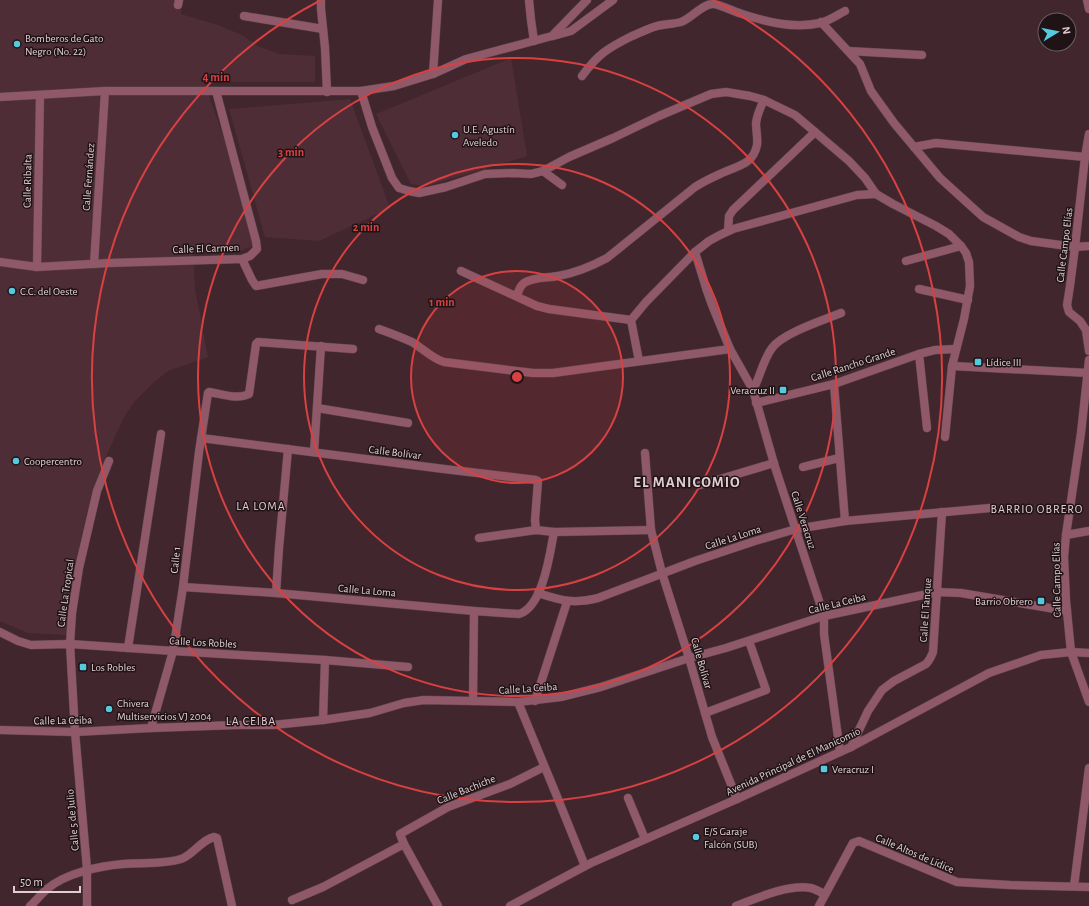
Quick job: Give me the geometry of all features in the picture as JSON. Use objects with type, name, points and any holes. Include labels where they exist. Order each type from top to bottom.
[{"type":"street","points":[[321,0],[327,92]]},
{"type":"street","points":[[432,74],[438,0]]},
{"type":"street","points":[[529,0],[534,41]]},
{"type":"street","points":[[552,36],[587,0]]},
{"type":"street","points":[[0,97],[105,91],[327,92],[361,91],[394,86],[432,74],[466,59],[571,30],[613,0]]},
{"type":"street","points":[[1087,0],[1089,9]]},
{"type":"street","points":[[582,76],[591,64],[610,47],[657,26],[681,22],[709,5],[716,5],[737,13],[783,24],[821,22],[845,12]]},
{"type":"street","points":[[244,16],[323,29]]},
{"type":"street","points":[[821,22],[860,64],[871,91],[894,123],[940,178],[983,217],[1019,237],[1030,241],[1075,247],[1089,246]]},
{"type":"street","points":[[848,52],[922,55]]},
{"type":"street","name":"Calle Fernández","points":[[94,264],[105,91]]},
{"type":"street","name":"Calle El Carmen","points":[[0,262],[37,267],[242,259],[250,256],[257,249],[216,91]]},
{"type":"street","points":[[361,91],[372,127],[392,178],[402,189],[419,192],[446,187],[485,174],[531,174],[543,171],[569,157],[659,116],[712,94],[726,92],[750,96],[764,100],[795,115],[850,161],[865,178],[876,194],[949,234],[966,253],[969,262],[970,286],[964,319],[952,366],[945,437]]},
{"type":"street","name":"Calle Ribalta","points":[[37,267],[40,95]]},
{"type":"street","points":[[517,296],[524,283],[579,271],[607,258],[696,187],[707,180],[748,162],[755,152],[757,144],[756,124],[758,112],[764,100]]},
{"type":"street","points":[[728,231],[729,216],[733,210],[815,132]]},
{"type":"street","name":"Calle Campo Elías","points":[[1089,134],[1067,304],[1069,312],[1080,321],[1086,330],[1089,351]]},
{"type":"street","points":[[914,147],[936,143],[1085,157]]},
{"type":"street","points":[[543,171],[562,185]]},
{"type":"street","points":[[631,320],[646,302],[695,252],[709,241],[728,231],[857,195],[876,194]]},
{"type":"street","points":[[906,261],[961,246]]},
{"type":"street","name":"Calle Veracruz","points":[[695,252],[706,291],[730,349],[753,390],[774,464],[824,616],[824,634],[840,752]]},
{"type":"street","points":[[242,259],[256,286],[322,274],[342,274],[363,280]]},
{"type":"street","points":[[461,271],[537,306],[631,320]]},
{"type":"street","points":[[919,289],[968,300]]},
{"type":"street","points":[[753,390],[772,347],[778,341],[841,313]]},
{"type":"street","points":[[631,320],[639,361]]},
{"type":"street","points":[[379,329],[411,342],[440,361],[533,373],[552,373],[730,349]]},
{"type":"street","name":"Calle 1","points":[[151,728],[173,651],[183,587],[208,393],[238,397],[248,394],[257,342],[321,346]]},
{"type":"street","points":[[314,452],[321,346],[353,349]]},
{"type":"street","name":"Calle Rancho Grande","points":[[756,403],[834,384],[919,354],[935,350],[956,349]]},
{"type":"street","points":[[919,354],[927,428]]},
{"type":"street","name":"Calle Campo Elías","points":[[1089,360],[1064,557],[1071,652],[1089,702]]},
{"type":"street","points":[[952,366],[1088,373]]},
{"type":"street","points":[[834,384],[845,521]]},
{"type":"street","points":[[317,408],[408,423]]},
{"type":"street","points":[[128,648],[161,434]]},
{"type":"street","name":"Calle Bolívar","points":[[201,438],[536,480],[538,481],[535,520],[536,530]]},
{"type":"street","points":[[276,593],[288,450]]},
{"type":"street","name":"Calle Bolívar","points":[[645,453],[651,530],[662,573],[689,658],[704,713],[737,799]]},
{"type":"street","points":[[803,467],[840,458]]},
{"type":"street","name":"Calle La Tropical","points":[[76,732],[70,644],[72,613],[79,568],[97,491],[109,461]]},
{"type":"street","points":[[700,485],[774,464]]},
{"type":"street","name":"Calle La Loma","points":[[538,593],[567,602],[580,602],[598,598],[662,573],[796,529],[845,521],[990,508]]},
{"type":"street","name":"Calle El Tanque","points":[[851,747],[868,711],[882,690],[894,681],[926,664],[933,652],[942,512]]},
{"type":"street","points":[[479,538],[536,530],[554,532],[651,530]]},
{"type":"street","points":[[1066,535],[1089,531]]},
{"type":"street","name":"Calle La Loma","points":[[183,587],[276,593],[519,614],[528,609],[538,593],[546,574],[554,532]]},
{"type":"street","name":"Calle La Ceiba","points":[[0,730],[76,732],[237,724],[272,725],[323,720],[370,713],[404,703],[424,700],[535,701],[561,697],[601,687],[824,616],[937,592],[961,593],[1067,611]]},
{"type":"street","points":[[535,701],[567,602]]},
{"type":"street","points":[[473,701],[474,611]]},
{"type":"street","name":"Calle Los Robles","points":[[0,632],[18,641],[31,645],[70,644],[325,660],[408,667]]},
{"type":"street","points":[[704,713],[766,690],[749,641]]},
{"type":"street","name":"Avenida Principal de El Manicomio","points":[[510,906],[585,866],[851,747],[990,673],[1041,655],[1071,652],[1089,653]]},
{"type":"street","points":[[323,720],[325,660]]},
{"type":"street","points":[[518,702],[572,831],[585,866]]},
{"type":"street","name":"Calle 5 de Julio","points":[[76,732],[87,869],[87,906]]},
{"type":"street","name":"Calle Bachiche","points":[[404,844],[399,835],[400,834],[448,807],[510,784],[544,767]]},
{"type":"street","points":[[1074,886],[1089,768]]},
{"type":"street","points":[[628,798],[646,839]]},
{"type":"street","points":[[32,905],[49,888],[60,881],[87,869],[122,864],[160,863],[180,859],[187,856],[211,838],[216,837],[232,906]]},
{"type":"street","name":"Calle Altos de Lídice","points":[[819,906],[853,843],[859,841],[957,882],[1089,887]]},
{"type":"street","points":[[292,900],[323,887],[404,844],[438,906]]},
{"type":"street","points":[[736,906],[774,892],[798,888],[811,888],[825,894]]},
{"type":"shaded area","points":[[0,0],[182,0],[181,14],[218,25],[242,35],[258,46],[279,54],[315,56],[315,82],[204,82],[243,191],[256,245],[240,251],[193,253],[195,289],[208,357],[168,371],[134,402],[123,419],[101,468],[92,493],[80,543],[66,635],[28,633],[0,621]]},
{"type":"shaded area","name":"U.E. Agustín Aveledo","points":[[511,58],[527,156],[427,186],[411,184],[376,114]]},
{"type":"shaded area","points":[[350,99],[390,208],[319,241],[265,237],[229,109]]},
{"type":"place","name":"Bomberos de Gato Negro (No. 22)","points":[[17,44]]},
{"type":"place","name":"U.E. Agustín Aveledo","points":[[455,135]]},
{"type":"place","name":"C.C. del Oeste","points":[[12,291]]},
{"type":"place","name":"Lídice III","points":[[978,362]]},
{"type":"place","name":"Veracruz II","points":[[783,390]]},
{"type":"place","name":"Coopercentro","points":[[16,461]]},
{"type":"place","name":"Barrio Obrero","points":[[1041,601]]},
{"type":"place","name":"Los Robles","points":[[83,667]]},
{"type":"place","name":"Chivera Multiservicios VJ 2004","points":[[109,709]]},
{"type":"place","name":"Veracruz I","points":[[824,769]]},
{"type":"place","name":"E/S Garaje Falcón (SUB)","points":[[696,837]]},
{"type":"district","name":"EL MANICOMIO","points":[[687,482]]},
{"type":"district","name":"LA LOMA","points":[[261,506]]},
{"type":"district","name":"BARRIO OBRERO","points":[[1037,509]]},
{"type":"district","name":"LA CEIBA","points":[[251,721]]}]
